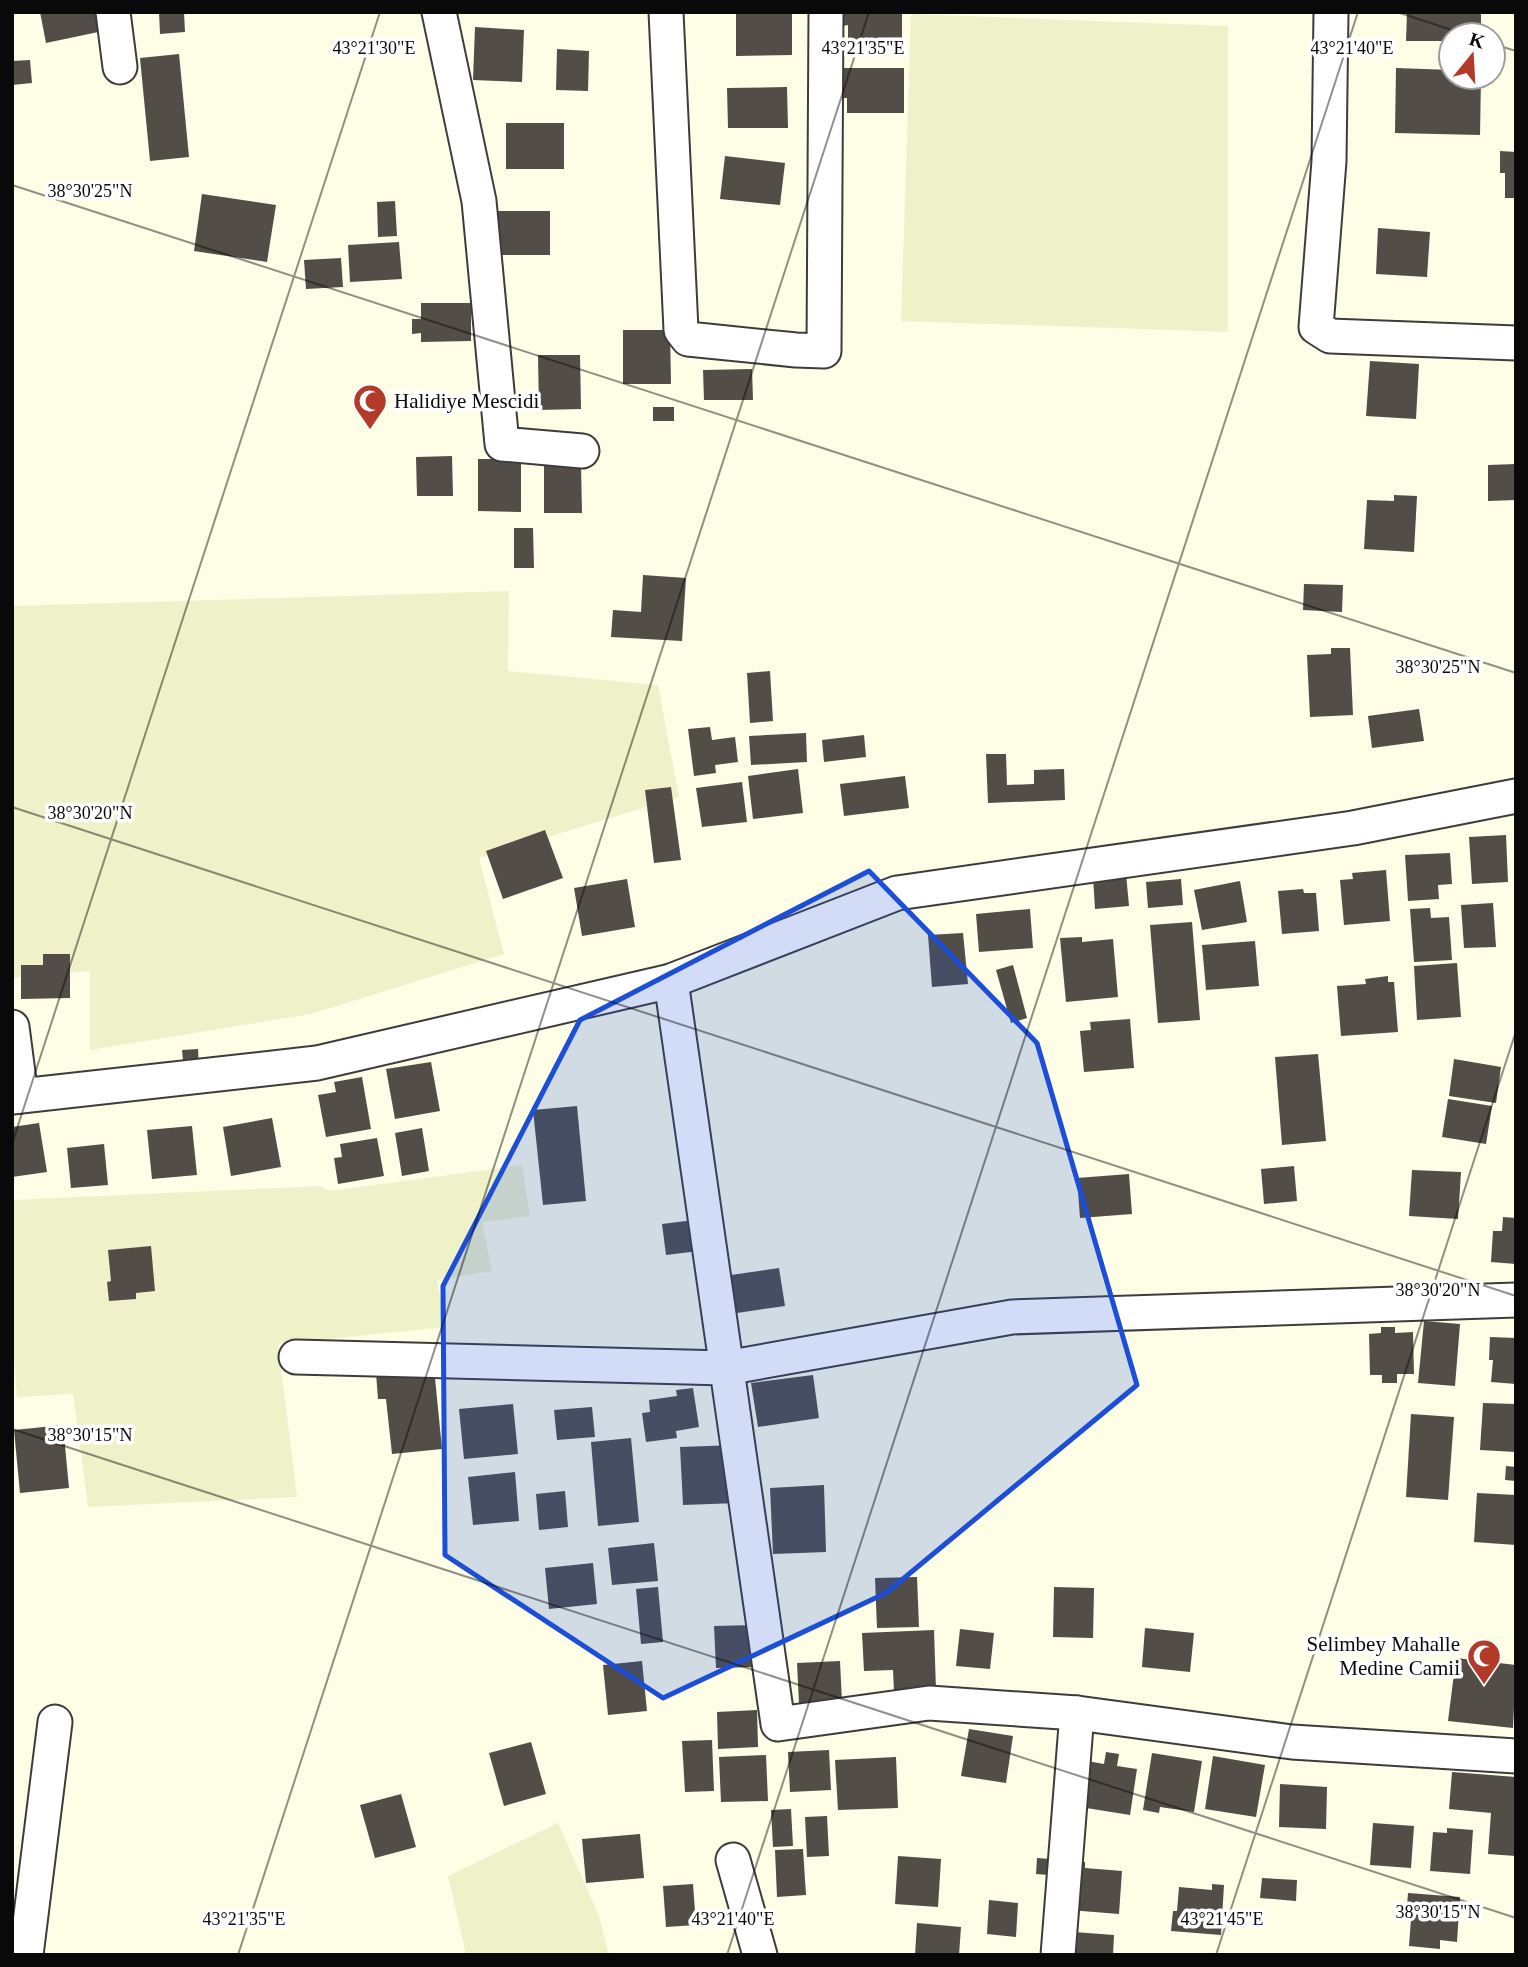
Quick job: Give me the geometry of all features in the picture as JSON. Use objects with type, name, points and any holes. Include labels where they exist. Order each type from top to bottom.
[{"type":"street","points":[[113,12],[120,68]]},
{"type":"street","points":[[439,12],[479,201],[502,444],[582,451]]},
{"type":"street","points":[[666,12],[681,331],[688,339],[824,351],[826,12]]},
{"type":"street","points":[[1331,12],[1329,160],[1316,327],[1330,336],[1516,343]]},
{"type":"street","points":[[12,1027],[17,1096],[317,1063],[671,981],[897,893],[1353,828],[1516,796]]},
{"type":"street","points":[[671,981],[778,1724],[929,1703],[1077,1713],[1292,1742],[1516,1756]]},
{"type":"street","points":[[296,1357],[726,1368],[1012,1317],[1516,1300]]},
{"type":"street","points":[[1058,1955],[1077,1713]]},
{"type":"street","points":[[26,1955],[55,1722]]},
{"type":"street","points":[[733,1860],[760,1955]]},
{"type":"highlighted area","points":[[869,871],[1037,1043],[1137,1385],[886,1593],[663,1698],[445,1555],[443,1286],[580,1020]]},
{"type":"green space","points":[[911,14],[1228,26],[1228,332],[901,321]]},
{"type":"green space","points":[[509,591],[508,671],[658,685],[679,797],[479,858],[504,954],[311,1014],[90,1050],[90,971],[12,978],[12,606]]},
{"type":"green space","points":[[522,1165],[530,1216],[482,1222],[492,1271],[437,1280],[446,1327],[278,1344],[297,1497],[88,1507],[73,1394],[17,1397],[12,1334],[12,1200],[320,1186],[330,1191]]},
{"type":"green space","points":[[558,1823],[599,1916],[609,1955],[466,1955],[448,1876]]},
{"type":"building","points":[[40,12],[99,12],[103,31],[46,43]]},
{"type":"building","points":[[159,12],[184,12],[185,32],[160,34]]},
{"type":"building","points":[[843,12],[902,12],[902,47],[848,47],[848,25],[843,26]]},
{"type":"building","points":[[1407,12],[1481,12],[1481,21],[1437,21],[1437,41],[1406,41]]},
{"type":"building","points":[[736,13],[792,13],[792,55],[736,56]]},
{"type":"building","points":[[475,27],[524,30],[522,82],[473,80]]},
{"type":"building","points":[[557,49],[589,51],[588,91],[556,90]]},
{"type":"building","points":[[179,54],[189,157],[150,161],[140,58]]},
{"type":"building","points":[[30,60],[32,83],[12,85],[12,61]]},
{"type":"building","points":[[839,68],[904,68],[904,113],[847,113],[847,98],[842,98]]},
{"type":"building","points":[[1396,68],[1437,69],[1437,91],[1481,91],[1480,135],[1395,133]]},
{"type":"building","points":[[787,87],[788,128],[728,128],[727,88]]},
{"type":"building","points":[[506,123],[564,123],[564,169],[506,169]]},
{"type":"building","points":[[1500,151],[1516,152],[1516,198],[1505,198],[1505,173],[1500,173]]},
{"type":"building","points":[[725,156],[785,163],[780,205],[720,199]]},
{"type":"building","points":[[202,194],[276,205],[267,262],[194,251]]},
{"type":"building","points":[[395,201],[397,236],[378,237],[377,202]]},
{"type":"building","points":[[498,211],[550,211],[550,255],[498,255]]},
{"type":"building","points":[[1378,228],[1430,232],[1427,277],[1376,274]]},
{"type":"building","points":[[399,242],[402,279],[350,282],[348,245]]},
{"type":"building","points":[[341,258],[343,287],[306,289],[304,260]]},
{"type":"building","points":[[421,303],[471,303],[471,341],[421,342],[421,333],[412,334],[412,319],[421,319]]},
{"type":"building","points":[[623,330],[670,330],[671,384],[623,384]]},
{"type":"building","points":[[538,355],[580,355],[581,409],[539,410]]},
{"type":"building","points":[[1370,361],[1419,364],[1416,419],[1366,416]]},
{"type":"building","points":[[752,369],[753,400],[704,400],[703,370]]},
{"type":"building","points":[[653,407],[674,407],[674,421],[653,421]]},
{"type":"building","points":[[452,456],[453,496],[417,496],[416,457]]},
{"type":"building","points":[[478,459],[521,459],[521,512],[478,511]]},
{"type":"building","points":[[581,464],[582,513],[544,513],[544,465]]},
{"type":"building","points":[[1516,464],[1516,500],[1488,501],[1488,465]]},
{"type":"building","points":[[1394,495],[1417,496],[1414,552],[1364,549],[1367,500],[1394,501]]},
{"type":"building","points":[[514,528],[533,528],[534,568],[514,568]]},
{"type":"building","points":[[643,575],[686,578],[682,641],[611,637],[613,610],[641,612]]},
{"type":"building","points":[[1304,584],[1343,585],[1342,612],[1303,610]]},
{"type":"building","points":[[1331,648],[1350,648],[1353,715],[1310,717],[1307,655],[1331,654]]},
{"type":"building","points":[[770,671],[773,721],[750,723],[747,673]]},
{"type":"building","points":[[1419,709],[1424,741],[1372,748],[1368,716]]},
{"type":"building","points":[[710,727],[712,740],[735,737],[738,762],[715,765],[716,773],[694,776],[688,729]]},
{"type":"building","points":[[806,733],[807,762],[751,765],[749,736]]},
{"type":"building","points":[[864,735],[866,757],[824,762],[822,740]]},
{"type":"building","points":[[986,754],[1006,754],[1007,785],[1034,784],[1034,770],[1064,769],[1065,800],[988,803]]},
{"type":"building","points":[[798,769],[803,813],[753,819],[748,776]]},
{"type":"building","points":[[905,776],[909,808],[844,816],[840,784]]},
{"type":"building","points":[[742,782],[747,822],[702,827],[696,788]]},
{"type":"building","points":[[671,787],[681,860],[654,863],[645,790]]},
{"type":"building","points":[[545,830],[563,878],[503,899],[486,851]]},
{"type":"building","points":[[1506,835],[1508,882],[1472,884],[1469,837]]},
{"type":"building","points":[[1450,853],[1452,884],[1438,885],[1439,899],[1408,901],[1405,855]]},
{"type":"building","points":[[1386,870],[1390,921],[1344,925],[1340,880],[1353,879],[1352,873]]},
{"type":"building","points":[[1126,874],[1129,906],[1095,909],[1093,877]]},
{"type":"building","points":[[627,879],[635,927],[582,936],[574,888]]},
{"type":"building","points":[[1181,879],[1183,905],[1148,908],[1146,882]]},
{"type":"building","points":[[1240,881],[1247,922],[1202,930],[1194,890]]},
{"type":"building","points":[[1303,889],[1304,893],[1316,893],[1319,931],[1282,934],[1278,891]]},
{"type":"building","points":[[1493,903],[1496,947],[1464,948],[1461,905]]},
{"type":"building","points":[[1430,908],[1431,918],[1449,917],[1452,960],[1414,962],[1410,909]]},
{"type":"building","points":[[1030,909],[1033,948],[979,952],[976,914]]},
{"type":"building","points":[[1192,922],[1200,1020],[1158,1023],[1150,925]]},
{"type":"building","points":[[963,933],[968,984],[932,987],[928,935]]},
{"type":"building","points":[[1082,937],[1082,942],[1113,939],[1118,997],[1066,1002],[1060,938]]},
{"type":"building","points":[[1255,941],[1259,986],[1206,990],[1202,945]]},
{"type":"building","points":[[43,954],[70,954],[70,998],[21,999],[21,965],[43,965]]},
{"type":"building","points":[[1457,963],[1461,1017],[1417,1020],[1414,966]]},
{"type":"building","points":[[1013,965],[1027,1018],[1011,1023],[996,970]]},
{"type":"building","points":[[1388,976],[1388,982],[1394,982],[1398,1032],[1341,1036],[1337,986],[1366,984],[1365,979]]},
{"type":"building","points":[[1130,1019],[1134,1068],[1084,1072],[1080,1031],[1091,1030],[1090,1022]]},
{"type":"building","points":[[198,1049],[199,1069],[184,1071],[182,1050]]},
{"type":"building","points":[[1318,1054],[1326,1141],[1282,1145],[1275,1057]]},
{"type":"building","points":[[1454,1059],[1501,1067],[1496,1103],[1449,1096]]},
{"type":"building","points":[[431,1062],[440,1111],[395,1119],[386,1069]]},
{"type":"building","points":[[362,1077],[371,1129],[326,1137],[318,1095],[336,1092],[334,1082]]},
{"type":"building","points":[[1448,1099],[1492,1106],[1486,1144],[1442,1137]]},
{"type":"building","points":[[577,1106],[586,1201],[543,1205],[533,1110]]},
{"type":"building","points":[[272,1118],[281,1167],[231,1176],[223,1127]]},
{"type":"building","points":[[39,1123],[47,1172],[12,1177],[12,1127]]},
{"type":"building","points":[[192,1126],[197,1175],[152,1179],[147,1130]]},
{"type":"building","points":[[422,1128],[429,1171],[402,1176],[395,1133]]},
{"type":"building","points":[[377,1138],[384,1176],[338,1184],[334,1158],[342,1157],[340,1144]]},
{"type":"building","points":[[104,1144],[108,1185],[71,1188],[67,1148]]},
{"type":"building","points":[[1294,1166],[1297,1201],[1264,1204],[1261,1169]]},
{"type":"building","points":[[1412,1170],[1461,1172],[1458,1219],[1409,1216]]},
{"type":"building","points":[[1129,1174],[1132,1214],[1080,1218],[1077,1178]]},
{"type":"building","points":[[1503,1217],[1516,1218],[1516,1264],[1491,1262],[1493,1231],[1502,1231]]},
{"type":"building","points":[[694,1220],[699,1251],[666,1255],[662,1224]]},
{"type":"building","points":[[151,1246],[155,1291],[136,1293],[136,1299],[109,1301],[107,1282],[111,1281],[108,1250]]},
{"type":"building","points":[[779,1268],[785,1306],[737,1313],[731,1275]]},
{"type":"building","points":[[1424,1321],[1460,1324],[1455,1386],[1418,1383]]},
{"type":"building","points":[[1381,1327],[1395,1327],[1395,1333],[1413,1332],[1414,1374],[1397,1374],[1397,1383],[1382,1383],[1382,1375],[1370,1375],[1369,1334],[1381,1333]]},
{"type":"building","points":[[1490,1337],[1516,1338],[1516,1384],[1491,1382],[1493,1360],[1489,1360]]},
{"type":"building","points":[[434,1368],[442,1449],[392,1454],[386,1399],[378,1399],[376,1373]]},
{"type":"building","points":[[813,1375],[819,1418],[758,1427],[751,1383]]},
{"type":"building","points":[[693,1388],[699,1427],[676,1431],[677,1438],[646,1442],[642,1413],[650,1412],[649,1400],[677,1396],[676,1390]]},
{"type":"building","points":[[1483,1403],[1516,1404],[1516,1452],[1480,1450]]},
{"type":"building","points":[[513,1404],[518,1454],[464,1459],[459,1409]]},
{"type":"building","points":[[592,1407],[595,1437],[557,1440],[554,1410]]},
{"type":"building","points":[[1411,1414],[1454,1417],[1448,1500],[1406,1497]]},
{"type":"building","points":[[63,1425],[69,1488],[20,1493],[14,1430]]},
{"type":"building","points":[[631,1438],[639,1522],[598,1526],[591,1442]]},
{"type":"building","points":[[735,1445],[738,1503],[683,1505],[680,1447]]},
{"type":"building","points":[[1506,1466],[1516,1467],[1516,1481],[1505,1480]]},
{"type":"building","points":[[515,1472],[519,1521],[473,1525],[468,1477]]},
{"type":"building","points":[[824,1485],[826,1552],[773,1554],[770,1488]]},
{"type":"building","points":[[565,1491],[568,1527],[539,1530],[536,1494]]},
{"type":"building","points":[[1477,1493],[1516,1495],[1516,1545],[1474,1542]]},
{"type":"building","points":[[654,1543],[658,1581],[612,1585],[608,1548]]},
{"type":"building","points":[[593,1563],[597,1604],[549,1609],[545,1568]]},
{"type":"building","points":[[917,1577],[919,1627],[877,1628],[875,1578]]},
{"type":"building","points":[[658,1587],[663,1642],[641,1644],[636,1589]]},
{"type":"building","points":[[1054,1587],[1094,1588],[1093,1638],[1053,1637]]},
{"type":"building","points":[[756,1625],[758,1667],[716,1668],[714,1626]]},
{"type":"building","points":[[1145,1628],[1194,1633],[1190,1672],[1142,1667]]},
{"type":"building","points":[[960,1629],[994,1633],[990,1669],[956,1666]]},
{"type":"building","points":[[934,1630],[936,1690],[894,1692],[893,1670],[864,1671],[862,1633]]},
{"type":"building","name":"Selimbey Mahalle Medine Camii","points":[[1456,1658],[1516,1665],[1513,1728],[1448,1721]]},
{"type":"building","points":[[642,1661],[647,1711],[608,1715],[603,1665]]},
{"type":"building","points":[[840,1661],[842,1702],[799,1704],[797,1663]]},
{"type":"building","points":[[757,1710],[758,1747],[718,1749],[717,1712]]},
{"type":"building","points":[[969,1729],[1013,1736],[1006,1783],[961,1776]]},
{"type":"building","points":[[712,1740],[714,1791],[685,1792],[682,1741]]},
{"type":"building","points":[[531,1742],[546,1794],[504,1806],[489,1753]]},
{"type":"building","points":[[829,1750],[831,1790],[790,1792],[788,1752]]},
{"type":"building","points":[[1106,1752],[1119,1754],[1117,1766],[1137,1769],[1130,1815],[1080,1807],[1087,1761],[1104,1764]]},
{"type":"building","points":[[1152,1753],[1202,1761],[1194,1812],[1160,1807],[1159,1813],[1143,1810]]},
{"type":"building","points":[[766,1755],[768,1801],[721,1802],[719,1757]]},
{"type":"building","points":[[1213,1756],[1265,1765],[1256,1817],[1205,1809]]},
{"type":"building","points":[[896,1757],[898,1808],[838,1810],[835,1760]]},
{"type":"building","points":[[1452,1772],[1516,1777],[1516,1856],[1488,1854],[1491,1813],[1449,1809]]},
{"type":"building","points":[[1280,1784],[1327,1787],[1326,1829],[1279,1827]]},
{"type":"building","points":[[401,1794],[416,1847],[375,1858],[360,1805]]},
{"type":"building","points":[[791,1809],[793,1846],[773,1847],[771,1810]]},
{"type":"building","points":[[827,1816],[829,1856],[807,1857],[805,1817]]},
{"type":"building","points":[[1373,1823],[1414,1826],[1411,1868],[1370,1865]]},
{"type":"building","points":[[1447,1828],[1473,1830],[1470,1874],[1430,1871],[1433,1832],[1447,1833]]},
{"type":"building","points":[[640,1834],[644,1878],[586,1883],[582,1839]]},
{"type":"building","points":[[803,1849],[806,1895],[777,1897],[775,1850]]},
{"type":"building","points":[[898,1856],[941,1859],[938,1907],[895,1904]]},
{"type":"building","points":[[1037,1858],[1050,1859],[1049,1875],[1036,1874]]},
{"type":"building","points":[[1072,1861],[1085,1862],[1085,1868],[1122,1871],[1119,1914],[1069,1910]]},
{"type":"building","points":[[1262,1878],[1297,1880],[1296,1901],[1260,1898]]},
{"type":"building","points":[[693,1884],[696,1925],[666,1927],[663,1886]]},
{"type":"building","points":[[1212,1884],[1224,1885],[1221,1935],[1171,1931],[1173,1911],[1177,1911],[1179,1887],[1212,1890]]},
{"type":"building","points":[[1408,1893],[1460,1897],[1457,1942],[1440,1940],[1440,1949],[1409,1946],[1412,1906],[1407,1906]]},
{"type":"building","points":[[989,1900],[1018,1903],[1016,1937],[987,1934]]},
{"type":"building","points":[[917,1923],[961,1927],[959,1955],[915,1955]]},
{"type":"building","points":[[1074,1932],[1114,1935],[1113,1955],[1072,1955]]},
{"type":"place","name":"Halidiye Mescidi","points":[[370,431]]},
{"type":"place","name":"Selimbey Mahalle Medine Camii","points":[[1484,1686]]}]
